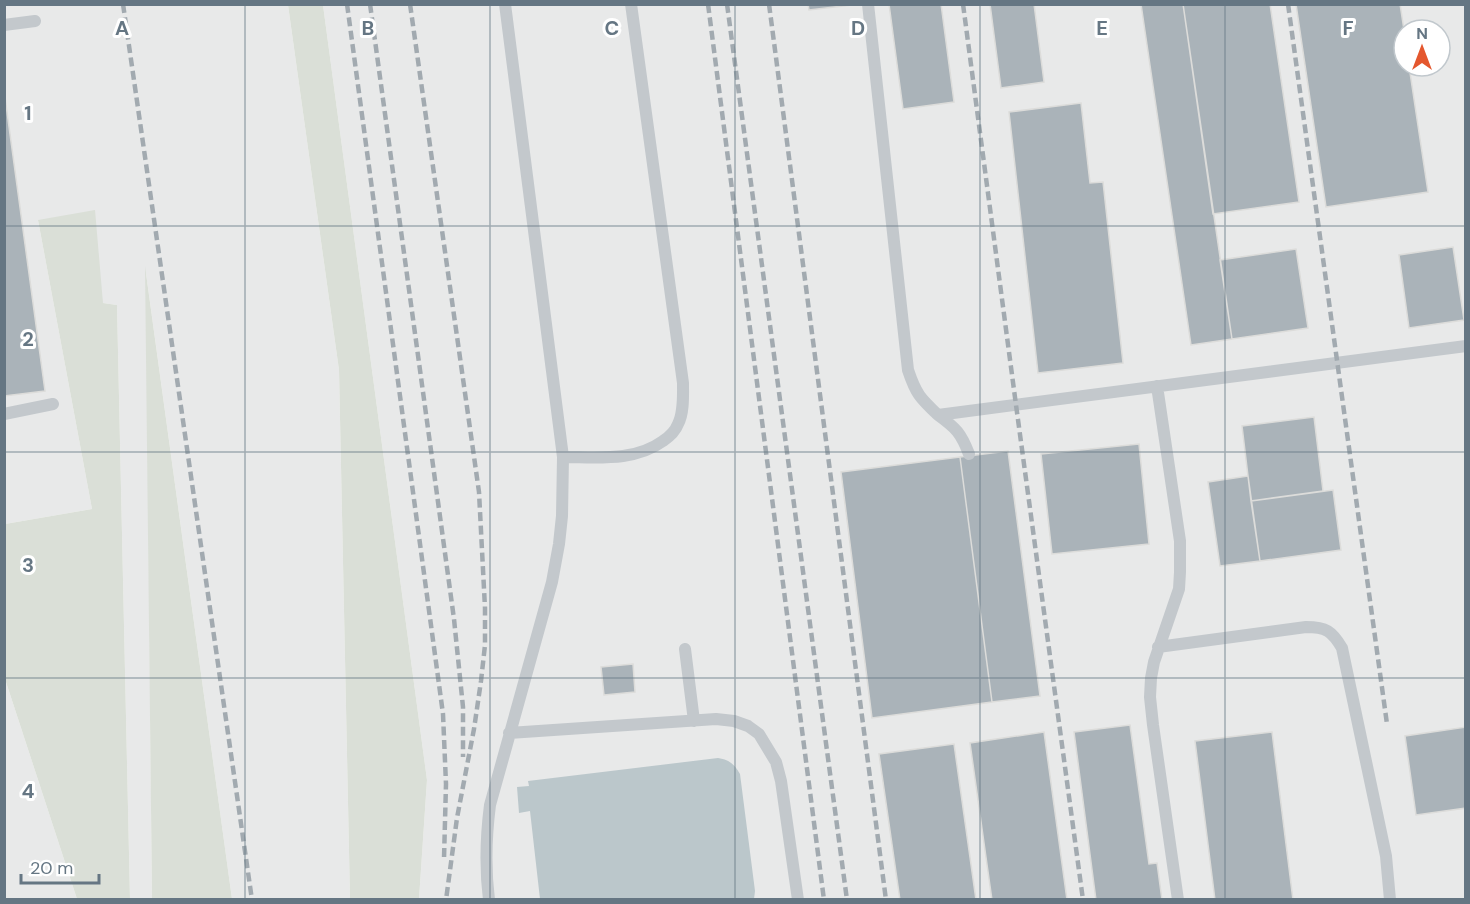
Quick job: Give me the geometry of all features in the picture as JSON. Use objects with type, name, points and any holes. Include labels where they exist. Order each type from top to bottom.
[{"type":"lane","points":[[489,900],[486,840],[490,805],[552,582],[560,544],[562,516],[563,458],[505,4]]},
{"type":"lane","points":[[563,458],[623,457],[643,453],[670,436],[679,424],[681,413],[682,383],[632,4]]},
{"type":"lane","points":[[868,4],[908,370],[919,396],[963,438],[969,454]]},
{"type":"lane","points":[[4,25],[35,21]]},
{"type":"lane","points":[[938,415],[1466,346]]},
{"type":"lane","points":[[1157,386],[1180,541],[1179,589],[1158,647],[1151,678],[1150,698],[1178,900]]},
{"type":"lane","points":[[4,414],[53,404]]},
{"type":"lane","points":[[1158,647],[1306,627],[1318,627],[1329,631],[1337,638],[1342,648],[1386,856],[1390,900]]},
{"type":"lane","points":[[685,649],[694,721]]},
{"type":"lane","points":[[509,733],[716,719],[734,721],[748,726],[759,734],[776,762],[781,781],[798,900]]},
{"type":"shaded area","points":[[5,5],[288,5],[339,370],[350,899],[232,899],[146,273],[152,899],[130,899],[117,305],[103,303],[38,220],[92,509],[5,524]]},
{"type":"shaded area","points":[[288,5],[323,5],[427,780],[419,899],[350,899],[339,370]]},
{"type":"shaded area","points":[[323,5],[1465,5],[1465,899],[419,899],[427,780]]},
{"type":"shaded area","points":[[95,210],[103,303],[117,305],[130,899],[77,899],[5,679],[5,524],[92,509],[38,220]]},
{"type":"shaded area","points":[[145,266],[232,899],[152,899]]},
{"type":"shaded area","points":[[5,679],[77,899],[5,899]]},
{"type":"shaded area","points":[[718,758],[731,763],[740,774],[755,891],[754,899],[540,899],[530,811],[519,813],[517,787],[529,786],[528,781]]},
{"type":"building","points":[[808,4],[851,4],[851,5],[809,10]]},
{"type":"building","points":[[889,4],[941,4],[954,102],[903,109]]},
{"type":"building","points":[[990,4],[1034,4],[1044,82],[1001,88]]},
{"type":"building","points":[[1141,4],[1183,4],[1232,339],[1191,345]]},
{"type":"building","points":[[1183,4],[1270,4],[1299,202],[1213,214]]},
{"type":"building","points":[[1296,4],[1400,4],[1402,18],[1392,18],[1392,78],[1411,78],[1428,192],[1326,207]]},
{"type":"building","points":[[4,90],[45,391],[4,396]]},
{"type":"building","points":[[1081,103],[1090,183],[1103,182],[1123,363],[1038,373],[1009,112]]},
{"type":"building","points":[[1453,247],[1464,320],[1409,328],[1399,255]]},
{"type":"building","points":[[1296,249],[1308,328],[1232,339],[1220,260]]},
{"type":"building","points":[[1314,417],[1323,491],[1251,501],[1242,426]]},
{"type":"building","points":[[1139,444],[1149,544],[1052,554],[1041,454]]},
{"type":"building","points":[[1008,451],[1040,696],[992,702],[960,457]]},
{"type":"building","points":[[960,457],[992,702],[872,718],[841,472]]},
{"type":"building","points":[[1248,476],[1260,561],[1220,566],[1208,482]]},
{"type":"building","points":[[1333,490],[1341,550],[1260,561],[1251,501]]},
{"type":"building","points":[[633,664],[635,692],[604,695],[601,667]]},
{"type":"building","points":[[1130,725],[1149,864],[1157,863],[1162,900],[1096,900],[1074,732]]},
{"type":"building","points":[[1466,727],[1466,808],[1416,815],[1405,736]]},
{"type":"building","points":[[1044,732],[1067,900],[992,900],[970,743]]},
{"type":"building","points":[[1272,732],[1293,900],[1215,900],[1195,741]]},
{"type":"building","points":[[954,744],[976,900],[900,900],[879,754]]},
{"type":"railway","points":[[123,4],[252,900]]},
{"type":"railway","points":[[347,4],[443,714],[446,784],[444,859]]},
{"type":"railway","points":[[370,4],[454,619],[463,707],[463,757]]},
{"type":"railway","points":[[410,4],[479,492],[485,608],[485,645],[481,681],[457,818],[446,900]]},
{"type":"railway","points":[[708,4],[824,900]]},
{"type":"railway","points":[[727,4],[847,900]]},
{"type":"railway","points":[[769,4],[886,900]]},
{"type":"railway","points":[[963,4],[1083,900]]},
{"type":"railway","points":[[1288,4],[1387,724]]}]
